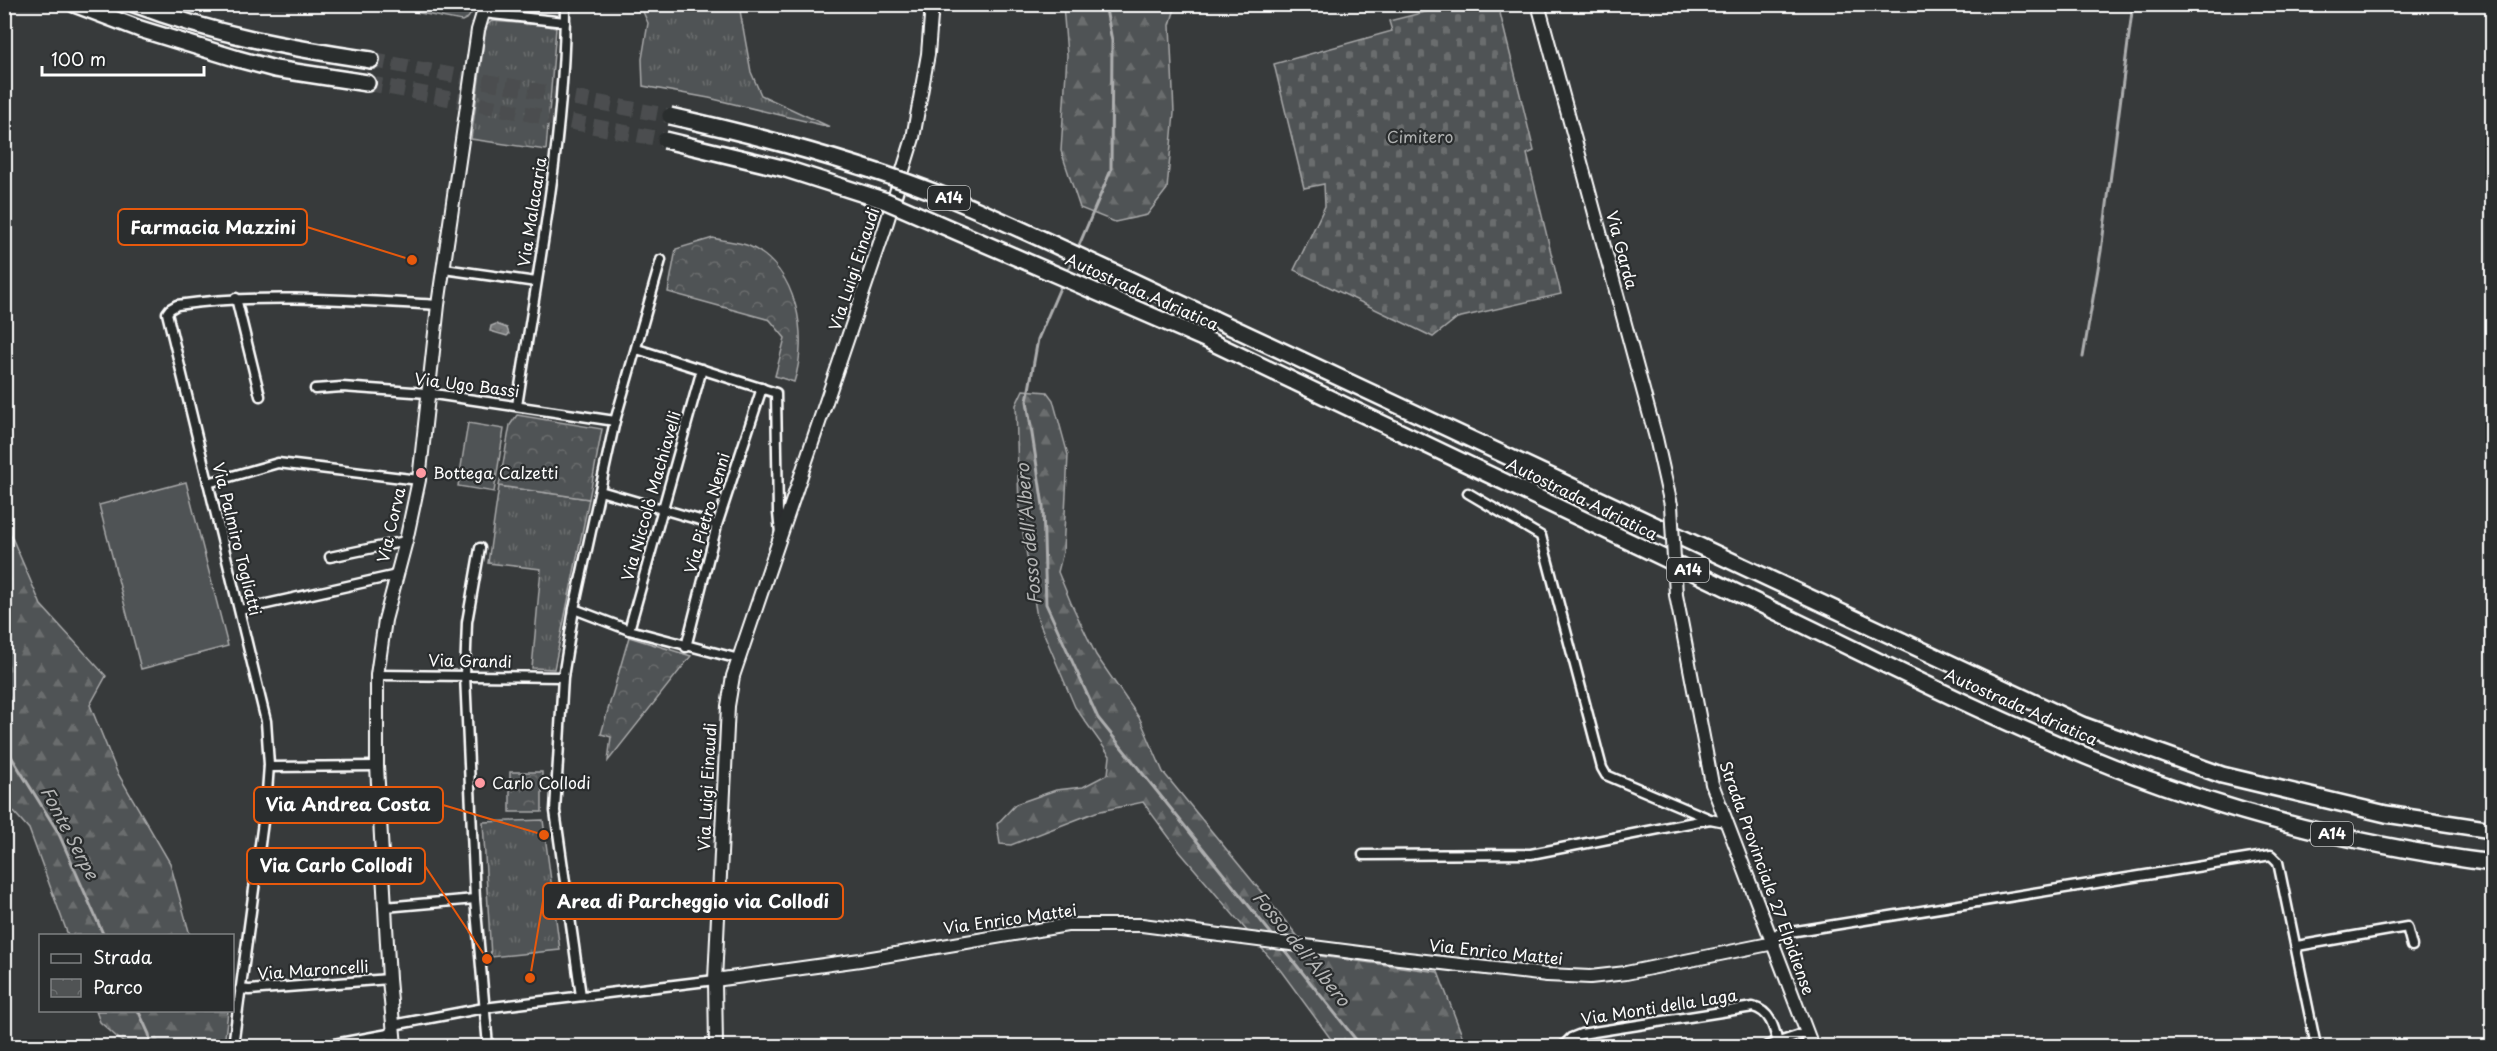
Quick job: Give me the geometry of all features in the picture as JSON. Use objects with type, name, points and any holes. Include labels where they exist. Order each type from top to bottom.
[{"type":"highway","points":[[75,4],[140,29],[238,59],[275,69],[367,83]]},
{"type":"highway","points":[[134,4],[217,31],[275,45],[371,60]]},
{"type":"highway","name":"Autostrada Adriatica","points":[[670,116],[781,143],[948,198],[1214,319],[2082,725],[2222,776],[2386,814],[2493,830]]},
{"type":"highway","name":"Autostrada Adriatica","points":[[665,140],[786,169],[886,201],[1205,339],[1928,684],[2087,756],[2207,800],[2290,824],[2374,843],[2493,863]]},
{"type":"street","name":"Via Malacaria","points":[[517,406],[557,148],[564,80],[565,4]]},
{"type":"street","name":"Via Luigi Einaudi","points":[[716,1047],[715,980],[728,706],[739,659],[885,228],[913,138],[928,54],[932,4]]},
{"type":"street","name":"Via Garda","points":[[1538,4],[1656,438],[1671,505]]},
{"type":"street","points":[[485,9],[565,22]]},
{"type":"street","name":"Via Corva","points":[[395,1047],[377,766],[377,675],[385,620],[419,480],[438,305],[478,30],[485,9]]},
{"type":"street","points":[[581,996],[555,811],[563,677],[574,609],[615,421],[661,260]]},
{"type":"street","points":[[444,269],[536,282]]},
{"type":"street","points":[[236,298],[260,396]]},
{"type":"street","name":"Via Palmiro Togliatti","points":[[233,1047],[269,767],[266,721],[167,313],[177,305],[236,298],[336,299],[438,305]]},
{"type":"street","points":[[637,349],[762,388]]},
{"type":"street","name":"Via Niccolò Machiavelli","points":[[629,630],[702,369]]},
{"type":"street","name":"Via Ugo Bassi","points":[[315,389],[342,387],[428,393],[615,421]]},
{"type":"street","name":"Via Luigi Einaudi","points":[[762,388],[776,393],[780,537]]},
{"type":"street","name":"Via Pietro Nenni","points":[[686,647],[717,525],[762,388]]},
{"type":"street","points":[[207,483],[278,463],[419,480]]},
{"type":"street","points":[[600,491],[717,525]]},
{"type":"street","points":[[1468,493],[1541,536],[1602,768],[1606,775],[1710,819],[1725,822]]},
{"type":"street","name":"Strada Provinciale 27 Elpidiense","points":[[1671,505],[1676,595],[1707,764],[1725,822],[1773,939],[1812,1047]]},
{"type":"street","points":[[330,556],[406,541]]},
{"type":"street","points":[[480,548],[467,622],[465,675],[476,899],[488,1047]]},
{"type":"street","points":[[240,610],[397,575]]},
{"type":"street","points":[[574,609],[629,630],[686,647],[739,659]]},
{"type":"street","name":"Via Grandi","points":[[377,675],[563,677]]},
{"type":"street","points":[[269,767],[377,766]]},
{"type":"street","points":[[1363,855],[1531,854],[1710,819]]},
{"type":"street","points":[[1773,939],[2271,855],[2278,862],[2316,1047]]},
{"type":"street","points":[[385,907],[476,899]]},
{"type":"street","name":"Via Enrico Mattei","points":[[323,1047],[484,1008],[860,960],[1067,925],[1142,925],[1494,969],[1590,977],[1626,973],[1773,939]]},
{"type":"street","points":[[2297,946],[2408,927],[2412,946]]},
{"type":"street","name":"Via Maroncelli","points":[[240,989],[389,980]]},
{"type":"street","name":"Via Monti della Laga","points":[[1563,1047],[1571,1038],[1581,1034],[1753,1007],[1760,1009],[1768,1016],[1778,1043]]},
{"type":"street","points":[[1767,1047],[1806,1033]]},
{"type":"green space","points":[[378,5],[410,7],[412,5],[477,5],[468,18],[462,21]]},
{"type":"green space","points":[[640,5],[739,5],[751,72],[761,95],[830,127],[709,98],[643,86],[642,59],[648,23]]},
{"type":"green space","points":[[1063,5],[1176,5],[1170,25],[1174,113],[1167,189],[1147,215],[1115,222],[1080,208],[1061,151],[1067,55]]},
{"type":"green space","name":"Cimitero","points":[[1453,5],[1498,5],[1534,151],[1527,154],[1561,294],[1457,318],[1433,337],[1294,270],[1325,206],[1324,184],[1304,188],[1274,64],[1392,31],[1389,21]]},
{"type":"green space","points":[[492,21],[556,28],[546,150],[471,139],[486,26]]},
{"type":"green space","points":[[713,238],[741,243],[766,256],[779,270],[789,287],[796,305],[799,325],[800,345],[794,382],[775,376],[785,338],[770,320],[668,292],[676,249]]},
{"type":"green space","points":[[1023,390],[1047,392],[1053,400],[1068,455],[1063,552],[1058,572],[1096,655],[1140,719],[1163,772],[1313,955],[1438,972],[1464,1046],[1336,1046],[1281,971],[1180,852],[1143,802],[1096,812],[1011,845],[1000,844],[997,824],[1016,804],[1056,790],[1083,787],[1108,774],[1110,756],[1075,707],[1037,617],[1019,508],[1016,405]]},
{"type":"green space","points":[[517,415],[602,429],[589,499],[499,486],[510,425]]},
{"type":"green space","points":[[468,423],[504,429],[494,492],[458,486]]},
{"type":"green space","points":[[186,482],[228,646],[141,669],[99,505]]},
{"type":"green space","points":[[499,486],[589,499],[554,669],[532,668],[541,569],[488,563]]},
{"type":"green space","points":[[4,526],[7,526],[41,605],[106,676],[90,705],[117,772],[170,863],[190,934],[68,934],[29,829],[5,802]]},
{"type":"green space","points":[[629,637],[691,656],[608,761],[611,737],[601,734]]},
{"type":"green space","points":[[510,772],[542,772],[542,812],[510,812]]},
{"type":"green space","points":[[543,820],[560,950],[491,957],[483,822]]},
{"type":"green space","points":[[96,1012],[228,1012],[224,1046],[127,1046],[100,1022]]},
{"type":"water","points":[[496,324],[507,328],[509,334],[507,336],[490,331],[491,326]]},
{"type":"waterway","name":"Fosso dell'Albero","points":[[1077,250],[1111,170],[1112,41],[1105,4]]},
{"type":"waterway","points":[[2083,357],[2101,251],[2133,4]]},
{"type":"waterway","name":"Fosso dell'Albero","points":[[1066,275],[1073,259]]},
{"type":"waterway","name":"Fosso dell'Albero","points":[[1062,283],[1038,339],[1027,401],[1043,506],[1046,604],[1098,718],[1274,937]]},
{"type":"waterway","name":"Fonte Serpe","points":[[4,745],[58,832],[103,934]]},
{"type":"waterway","name":"Fosso dell'Albero","points":[[1282,947],[1361,1046]]},
{"type":"waterway","name":"Fonte Serpe","points":[[139,1012],[149,1034],[151,1046]]},
{"type":"tunnel","points":[[371,60],[670,116]]},
{"type":"tunnel","points":[[367,83],[665,140]]},
{"type":"place","name":"Farmacia Mazzini","points":[[412,260]]},
{"type":"place","name":"Bottega Calzetti","points":[[421,473]]},
{"type":"place","name":"Carlo Collodi","points":[[480,783]]},
{"type":"place","name":"Via Andrea Costa","points":[[544,835]]},
{"type":"place","name":"Via Carlo Collodi","points":[[487,959]]},
{"type":"place","name":"Area di Parcheggio via Collodi","points":[[530,978]]}]
